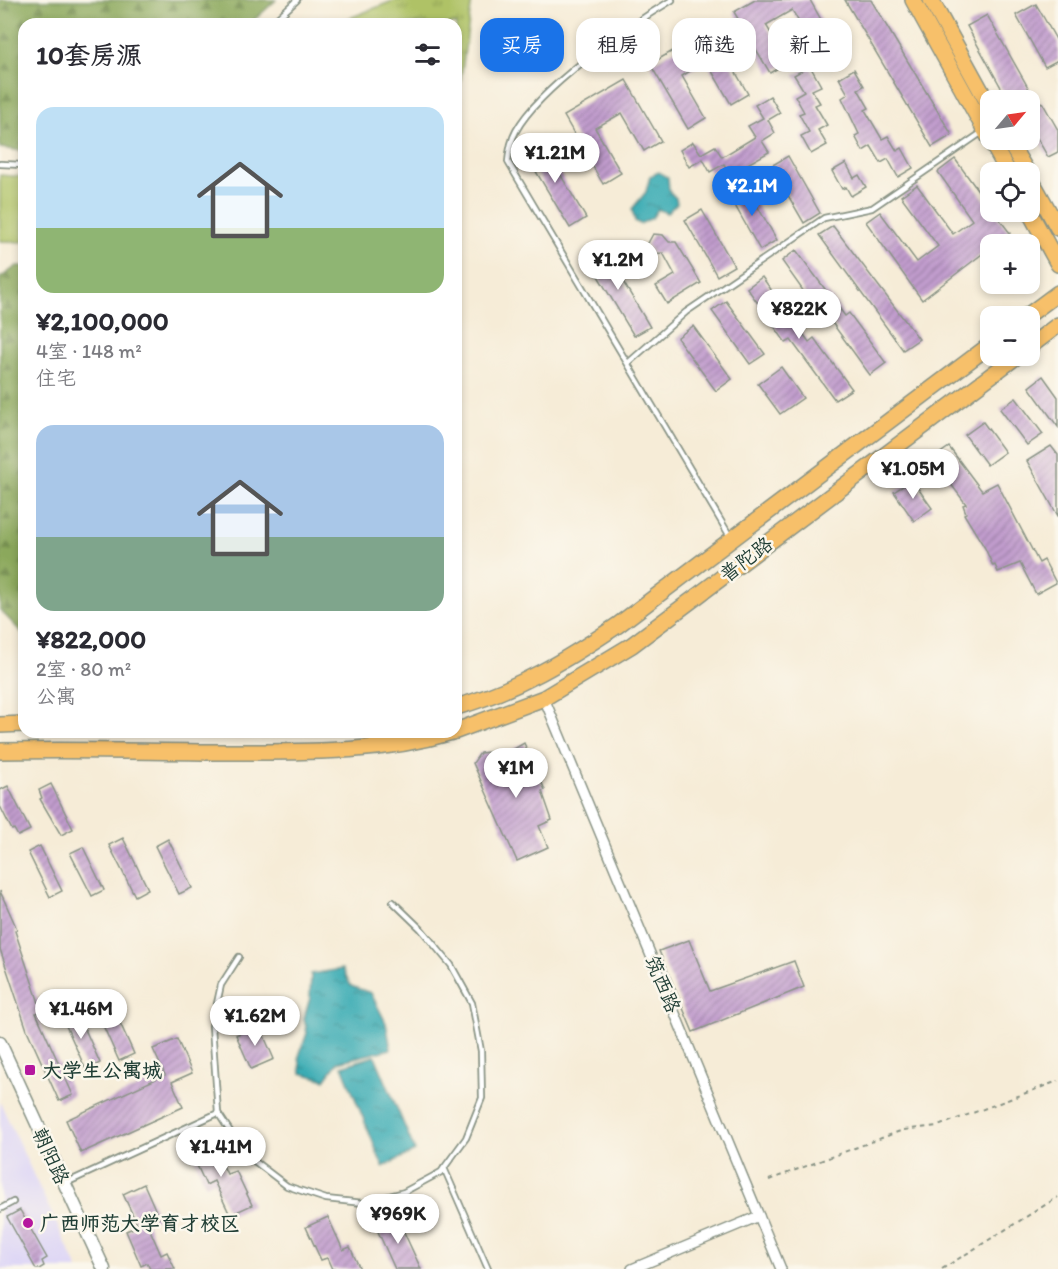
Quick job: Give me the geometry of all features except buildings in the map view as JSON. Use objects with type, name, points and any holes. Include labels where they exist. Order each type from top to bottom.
[{"type":"main road","points":[[914,0],[980,121]]},
{"type":"main road","points":[[931,0],[981,90]]},
{"type":"main road","points":[[1040,196],[1058,228]]},
{"type":"main road","points":[[1035,222],[1058,264]]},
{"type":"main road","points":[[1040,306],[1058,293]]},
{"type":"main road","points":[[1040,338],[1058,325]]},
{"type":"main road","name":"普陀路","points":[[462,705],[523,682],[571,657],[628,618],[980,353]]},
{"type":"main road","name":"普陀路","points":[[462,728],[544,698],[632,645],[1004,366]]},
{"type":"main road","points":[[0,726],[18,724]]},
{"type":"main road","name":"普陀路","points":[[0,751],[135,750],[308,753],[370,750],[423,738]]},
{"type":"street","name":"筑西路","points":[[544,698],[781,1269]]},
{"type":"street","name":"朝阳路","points":[[0,1043],[104,1269]]},
{"type":"street","points":[[632,1269],[759,1216]]},
{"type":"lane","points":[[278,18],[297,0]]},
{"type":"lane","points":[[672,0],[638,20],[547,95],[516,130],[509,150],[508,162],[732,540]]},
{"type":"lane","points":[[628,363],[686,312],[824,218],[872,208],[980,133]]},
{"type":"lane","points":[[0,164],[18,165]]},
{"type":"lane","points":[[239,957],[221,985],[212,1026],[218,1113],[245,1154],[287,1186],[326,1199],[363,1203],[404,1192],[441,1172],[466,1138],[482,1098],[481,1051],[471,1003],[451,965],[421,928],[393,902]]},
{"type":"lane","points":[[63,1184],[218,1113]]},
{"type":"lane","points":[[444,1168],[488,1269]]},
{"type":"lane","points":[[0,1209],[13,1202]]},
{"type":"path","points":[[769,1180],[903,1130],[938,1126],[1058,1081]]},
{"type":"path","points":[[942,1269],[1058,1197]]},
{"type":"shaded area","name":"广西师范大学育才校区","points":[[0,1102],[34,1176],[78,1269],[0,1269]]},
{"type":"green space","points":[[0,0],[276,0],[256,18],[18,18],[18,150],[0,148]]},
{"type":"green space","points":[[395,0],[472,0],[462,70],[462,18],[350,18]]},
{"type":"green space","points":[[0,175],[18,176],[18,242],[0,241]]},
{"type":"green space","points":[[18,266],[18,629],[0,610],[0,278]]},
{"type":"water","points":[[659,172],[668,178],[669,191],[676,198],[677,203],[667,213],[658,209],[652,218],[640,224],[635,221],[632,209],[646,192],[650,176]]},
{"type":"water","points":[[342,969],[351,986],[371,993],[386,1023],[391,1049],[338,1062],[325,1080],[301,1073],[299,1056],[307,1033],[304,1018],[310,998],[311,974]]},
{"type":"water","points":[[375,1056],[415,1151],[383,1167],[342,1066]]},
{"type":"place","name":"大学生公寓城","points":[[30,1070]]},
{"type":"place","name":"广西师范大学育才校区","points":[[28,1223]]}]
